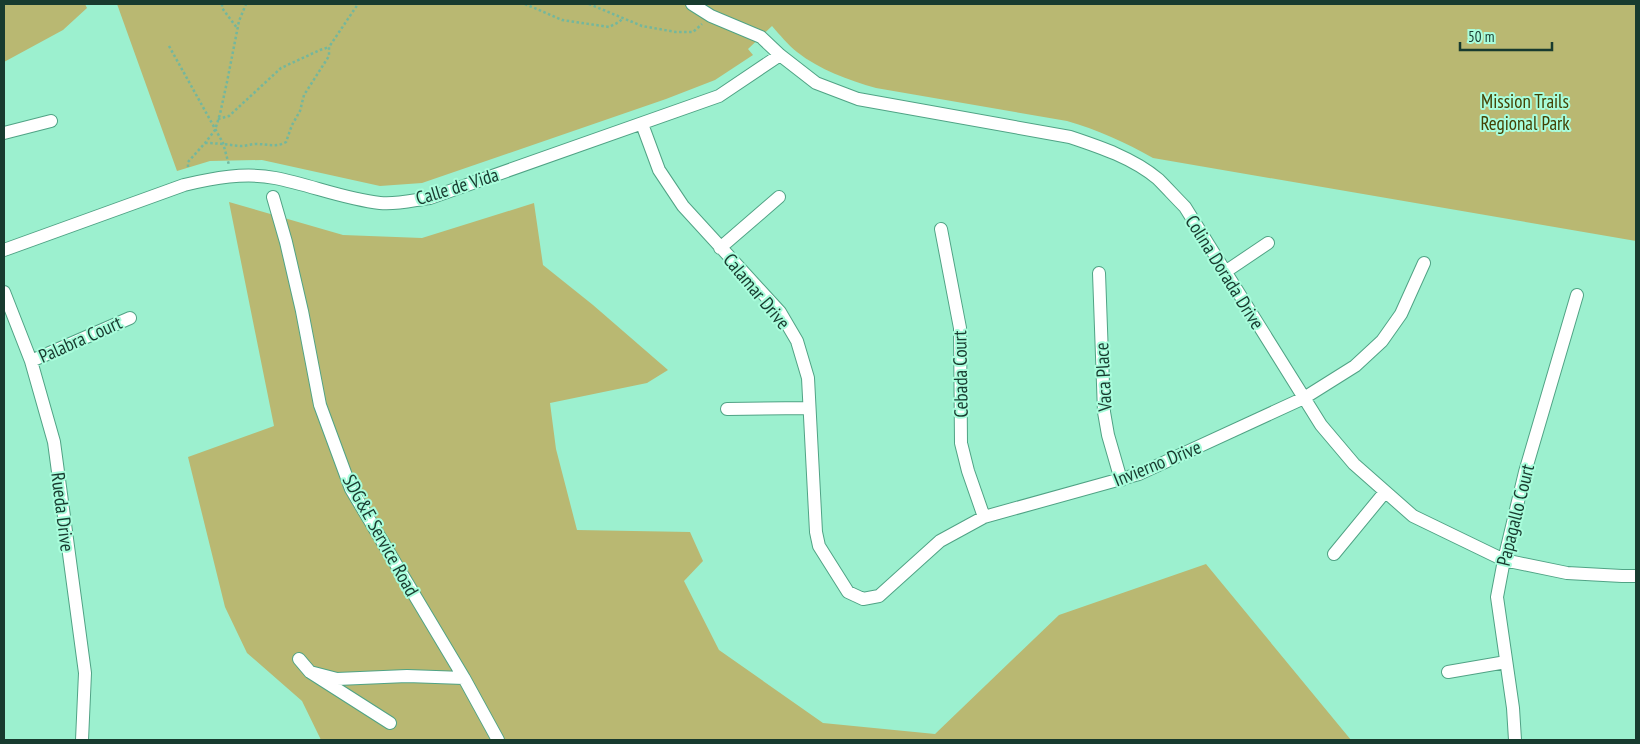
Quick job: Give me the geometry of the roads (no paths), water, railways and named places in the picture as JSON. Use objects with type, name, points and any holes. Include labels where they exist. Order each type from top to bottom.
[{"type":"street","name":"Colina Dorada Drive","points":[[692,4],[711,16],[761,37],[780,55],[816,83],[858,99],[1070,137],[1099,146],[1140,166],[1157,179],[1185,207],[1321,425],[1354,464],[1414,516],[1504,560],[1567,573],[1636,576]]},
{"type":"street","name":"Calle de Vida","points":[[4,250],[184,185],[232,176],[274,178],[334,195],[382,204],[430,198],[718,96],[780,55]]},
{"type":"street","points":[[4,133],[51,122]]},
{"type":"street","name":"Calamar Drive","points":[[642,124],[659,170],[683,206],[780,312],[798,341],[808,378],[816,532],[819,546],[848,592]]},
{"type":"street","name":"SDG&E Service Road","points":[[273,197],[298,294],[320,405],[351,489],[464,678],[498,740]]},
{"type":"street","points":[[720,248],[778,197]]},
{"type":"street","name":"Cebada Court","points":[[941,230],[960,328],[961,443],[968,471],[984,517]]},
{"type":"street","points":[[1225,272],[1268,244]]},
{"type":"street","name":"Invierno Drive","points":[[848,592],[863,599],[879,596],[940,541],[984,517],[1139,474],[1304,398],[1355,366],[1382,341],[1401,314],[1424,263]]},
{"type":"street","name":"Vaca Place","points":[[1098,273],[1104,412],[1108,435],[1121,480]]},
{"type":"street","name":"Rueda Drive","points":[[4,292],[31,361],[54,442],[85,673],[82,740]]},
{"type":"street","name":"Papagallo Court","points":[[1515,740],[1513,708],[1497,597],[1525,472],[1577,294]]},
{"type":"street","name":"Palabra Court","points":[[31,361],[130,318]]},
{"type":"street","points":[[727,409],[809,408]]},
{"type":"street","points":[[1334,554],[1385,492]]},
{"type":"street","points":[[299,659],[310,672],[390,723]]},
{"type":"street","points":[[1448,672],[1506,662]]},
{"type":"street","points":[[310,672],[337,679],[407,676],[464,678]]},
{"type":"park label","name":"Mission Trails Regional Park","points":[[1525,112]]}]
